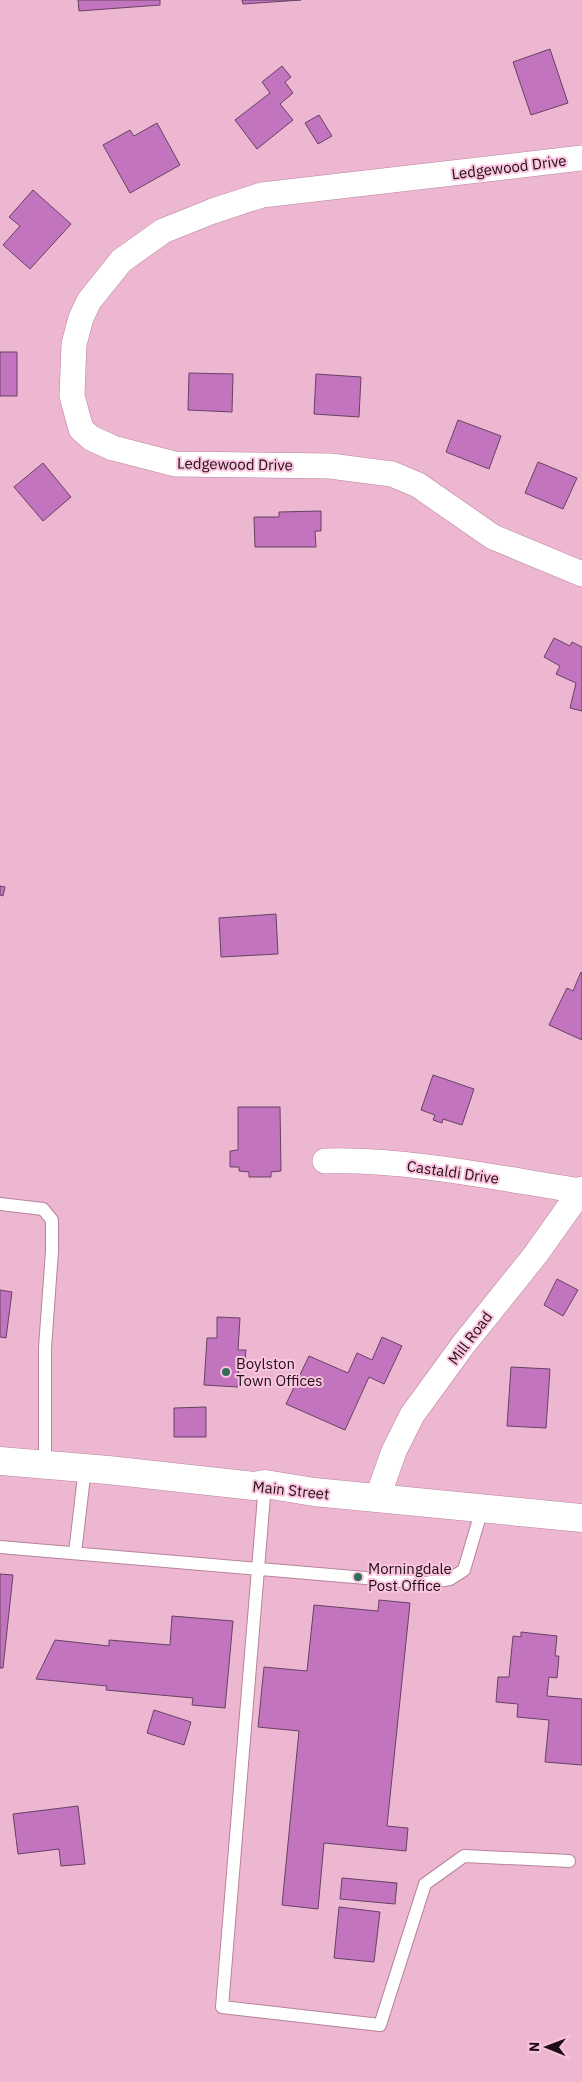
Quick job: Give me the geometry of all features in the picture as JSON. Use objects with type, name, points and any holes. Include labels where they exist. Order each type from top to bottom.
[{"type":"main road","name":"Main Street","points":[[0,1461],[254,1486],[265,1484],[378,1499],[582,1518]]},
{"type":"street","name":"Ledgewood Drive","points":[[582,158],[262,195],[213,211],[163,231],[121,261],[89,301],[81,318],[74,344],[72,396],[82,429],[91,438],[114,448],[175,464],[330,466],[392,474],[418,485],[454,508],[493,537],[582,574]]},
{"type":"street","name":"Castaldi Drive","points":[[325,1161],[360,1160],[401,1164],[581,1190]]},
{"type":"street","name":"Mill Road","points":[[378,1499],[394,1451],[412,1415],[464,1344],[536,1254],[581,1190]]},
{"type":"lane","points":[[0,1204],[43,1209],[52,1220],[52,1252],[45,1348],[45,1464]]},
{"type":"lane","points":[[75,1553],[85,1468]]},
{"type":"lane","points":[[265,1484],[222,2008],[380,2025],[425,1884],[464,1856],[569,1861]]},
{"type":"lane","points":[[0,1547],[426,1583],[450,1579],[464,1570],[482,1508]]},
{"type":"building","points":[[78,0],[160,0],[160,5],[79,11]]},
{"type":"building","points":[[242,0],[301,0],[243,4]]},
{"type":"building","points":[[550,49],[568,103],[531,115],[513,62]]},
{"type":"building","points":[[282,66],[291,77],[285,82],[293,93],[280,104],[293,120],[257,149],[235,120],[270,93],[262,82]]},
{"type":"building","points":[[319,115],[332,136],[318,144],[305,123]]},
{"type":"building","points":[[157,123],[180,165],[130,193],[103,145],[130,130],[134,136]]},
{"type":"building","points":[[33,190],[71,224],[30,269],[3,245],[20,226],[9,217]]},
{"type":"building","points":[[0,352],[17,352],[17,396],[0,396]]},
{"type":"building","points":[[189,373],[233,374],[232,412],[188,410]]},
{"type":"building","points":[[316,374],[361,377],[359,417],[314,414]]},
{"type":"building","points":[[458,420],[501,436],[489,469],[446,452]]},
{"type":"building","points":[[538,462],[577,478],[563,509],[525,493]]},
{"type":"building","points":[[43,463],[71,497],[43,521],[14,487]]},
{"type":"building","points":[[321,511],[321,531],[315,531],[316,547],[255,547],[254,517],[279,517],[279,512]]},
{"type":"building","points":[[554,638],[570,646],[572,642],[582,647],[582,711],[570,708],[576,683],[556,674],[560,666],[544,657]]},
{"type":"building","points":[[0,886],[5,887],[3,896],[0,895]]},
{"type":"building","points":[[276,914],[278,954],[221,957],[219,918]]},
{"type":"building","points":[[581,972],[582,1040],[549,1025],[567,988],[573,991]]},
{"type":"building","points":[[433,1075],[474,1089],[462,1125],[443,1119],[442,1123],[433,1120],[435,1115],[421,1110]]},
{"type":"building","points":[[238,1107],[280,1107],[281,1171],[271,1172],[271,1177],[249,1177],[249,1172],[239,1171],[239,1167],[230,1167],[230,1151],[238,1150]]},
{"type":"building","points":[[557,1279],[578,1290],[563,1316],[544,1305]]},
{"type":"building","points":[[0,1290],[12,1292],[6,1338],[0,1337]]},
{"type":"building","points":[[217,1317],[240,1318],[238,1350],[246,1350],[245,1360],[239,1360],[238,1387],[204,1385],[207,1338],[217,1338]]},
{"type":"building","points":[[382,1337],[402,1346],[384,1384],[369,1377],[345,1430],[286,1404],[309,1356],[348,1373],[357,1353],[372,1360]]},
{"type":"building","points":[[511,1367],[550,1369],[546,1428],[507,1426]]},
{"type":"building","points":[[206,1407],[206,1437],[174,1437],[174,1408]]},
{"type":"building","points":[[0,1574],[13,1575],[3,1668],[0,1668]]},
{"type":"building","points":[[379,1600],[410,1603],[387,1826],[408,1828],[406,1851],[324,1843],[318,1909],[282,1905],[299,1731],[258,1727],[264,1667],[307,1671],[314,1605],[378,1611]]},
{"type":"building","points":[[172,1616],[233,1621],[225,1708],[192,1705],[193,1698],[106,1690],[107,1686],[36,1679],[55,1640],[109,1646],[109,1640],[170,1645]]},
{"type":"building","points":[[521,1632],[557,1636],[555,1656],[559,1656],[557,1678],[549,1677],[547,1696],[582,1699],[582,1765],[545,1762],[549,1720],[517,1717],[518,1704],[496,1702],[498,1677],[509,1677],[513,1636],[521,1637]]},
{"type":"building","points":[[154,1710],[191,1722],[184,1745],[147,1733]]},
{"type":"building","points":[[78,1806],[85,1864],[61,1866],[59,1849],[18,1854],[13,1814]]},
{"type":"building","points":[[342,1878],[397,1883],[395,1904],[340,1899]]},
{"type":"building","points":[[339,1907],[380,1912],[374,1962],[334,1958]]},
{"type":"place","name":"Boylston Town Offices","points":[[226,1372]]},
{"type":"place","name":"Morningdale Post Office","points":[[358,1577]]}]
